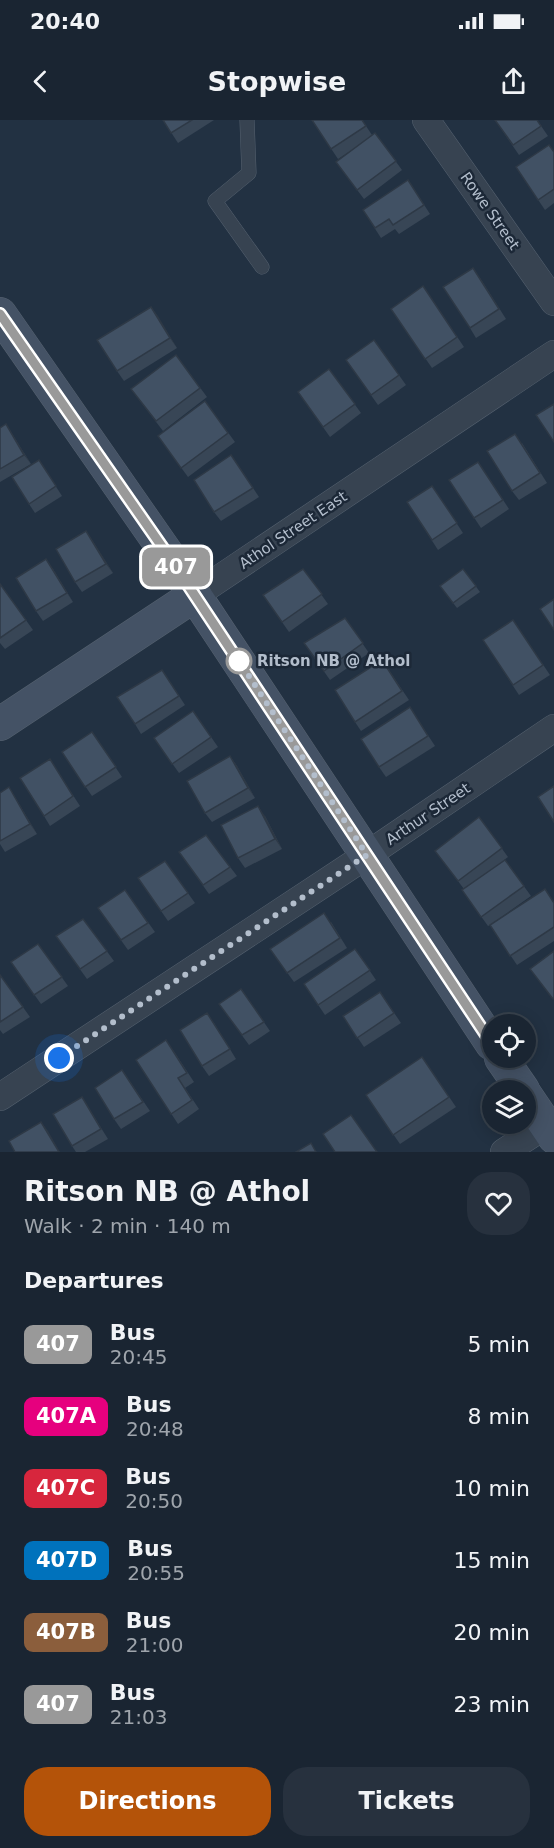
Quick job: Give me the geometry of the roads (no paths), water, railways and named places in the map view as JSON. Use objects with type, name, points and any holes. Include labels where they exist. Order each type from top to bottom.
[{"type":"main road","points":[[0,314],[195,595],[482,1029]]},
{"type":"main road","name":"Athol Street East","points":[[0,724],[195,595]]},
{"type":"main road","points":[[536,1110],[550,1131]]},
{"type":"street","name":"Rowe Street","points":[[426,120],[554,302]]},
{"type":"street","name":"Athol Street East","points":[[195,595],[554,354]]},
{"type":"street","name":"Arthur Street","points":[[0,1097],[367,855],[554,728]]},
{"type":"street","points":[[504,1152],[550,1131]]},
{"type":"lane","points":[[247,120],[249,173],[215,201],[262,267]]},
{"type":"place","name":"Ritson NB @ Athol","points":[[239,661]]}]
